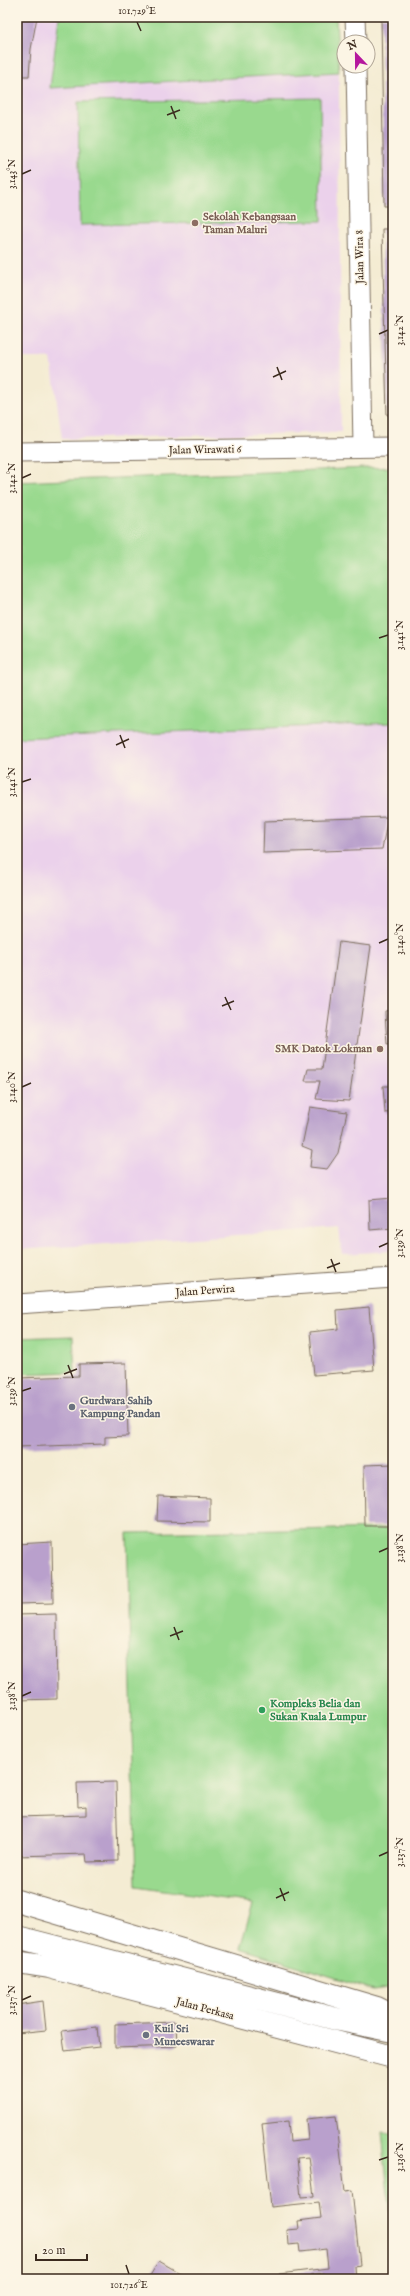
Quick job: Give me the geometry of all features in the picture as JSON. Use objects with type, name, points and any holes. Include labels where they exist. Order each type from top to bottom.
[{"type":"main road","points":[[17,1901],[377,2008],[393,2016]]},
{"type":"main road","name":"Jalan Perkasa","points":[[17,1937],[340,2020],[393,2031]]},
{"type":"main road","name":"Jalan Perkasa","points":[[17,1962],[49,1967],[393,2057]]},
{"type":"street","points":[[355,17],[356,34]]},
{"type":"street","name":"Jalan Wira 8","points":[[356,74],[364,448]]},
{"type":"street","name":"Jalan Wirawati 6","points":[[17,452],[393,447]]},
{"type":"street","name":"Jalan Perwira","points":[[17,1304],[393,1278]]},
{"type":"shaded area","name":"Sekolah Kebangsaan Taman Maluri","points":[[17,17],[59,17],[50,88],[336,72],[336,74],[339,74],[341,432],[62,439],[51,358],[17,358]]},
{"type":"shaded area","points":[[393,723],[393,1251],[342,1254],[339,1228],[17,1250],[17,738]]},
{"type":"green space","points":[[59,17],[336,17],[336,72],[50,88]]},
{"type":"green space","points":[[320,98],[322,221],[80,225],[78,102]]},
{"type":"green space","points":[[393,467],[393,723],[17,738],[17,482]]},
{"type":"green space","points":[[73,1336],[75,1372],[19,1374],[18,1338]]},
{"type":"green space","name":"Kompleks Belia dan Sukan Kuala Lumpur","points":[[393,1528],[393,1987],[374,1990],[240,1948],[253,1903],[136,1886],[127,1533]]},
{"type":"green space","points":[[382,2131],[393,2134],[393,2250]]},
{"type":"building","points":[[17,17],[37,17],[31,49],[29,76],[17,76]]},
{"type":"building","points":[[381,17],[393,17],[393,206],[384,206]]},
{"type":"building","points":[[382,229],[393,229],[393,415],[387,415]]},
{"type":"building","points":[[388,817],[382,849],[263,853],[264,821]]},
{"type":"building","points":[[339,942],[371,946],[349,1101],[316,1099],[320,1081],[305,1081],[308,1069],[322,1069]]},
{"type":"building","points":[[393,1010],[393,1043],[387,1044],[385,1011]]},
{"type":"building","points":[[383,1086],[393,1086],[393,1112],[385,1113]]},
{"type":"building","points":[[310,1107],[347,1112],[338,1153],[327,1169],[310,1167],[312,1150],[302,1146]]},
{"type":"building","points":[[393,1198],[393,1228],[370,1230],[369,1200]]},
{"type":"building","points":[[369,1307],[374,1370],[314,1375],[310,1332],[338,1329],[337,1310]]},
{"type":"building","name":"Gurdwara Sahib Kampung Pandan","points":[[126,1363],[128,1436],[105,1437],[105,1444],[17,1447],[17,1378],[79,1376],[79,1364]]},
{"type":"building","points":[[393,1464],[393,1526],[365,1526],[364,1465]]},
{"type":"building","points":[[158,1496],[210,1498],[210,1522],[157,1521]]},
{"type":"building","points":[[52,1542],[53,1603],[17,1604],[17,1544]]},
{"type":"building","points":[[56,1614],[57,1699],[17,1700],[17,1615]]},
{"type":"building","points":[[116,1782],[118,1861],[87,1862],[86,1854],[17,1856],[17,1817],[86,1815],[86,1806],[78,1807],[77,1783]]},
{"type":"building","points":[[43,2001],[46,2030],[17,2033],[17,2005]]},
{"type":"building","name":"Kuil Sri Muneeswarar","points":[[176,2022],[177,2046],[115,2048],[115,2024]]},
{"type":"building","points":[[97,2027],[99,2047],[65,2051],[62,2031]]},
{"type":"building","points":[[336,2116],[345,2192],[352,2191],[360,2265],[355,2266],[356,2279],[324,2279],[323,2273],[311,2275],[312,2279],[280,2279],[279,2274],[328,2268],[326,2249],[300,2252],[299,2244],[288,2245],[287,2230],[299,2229],[298,2221],[321,2218],[319,2202],[271,2207],[262,2124],[288,2121],[290,2142],[308,2140],[306,2119]],"holes":[[[309,2157],[314,2196],[301,2197],[297,2158]]]},
{"type":"building","points":[[159,2261],[190,2279],[148,2279]]},
{"type":"place","name":"Sekolah Kebangsaan Taman Maluri","points":[[195,223]]},
{"type":"place","name":"SMK Datok Lokman","points":[[380,1049]]},
{"type":"place","name":"Gurdwara Sahib Kampung Pandan","points":[[72,1407]]},
{"type":"place","name":"Kompleks Belia dan Sukan Kuala Lumpur","points":[[262,1710]]},
{"type":"place","name":"Kuil Sri Muneeswarar","points":[[146,2035]]}]
